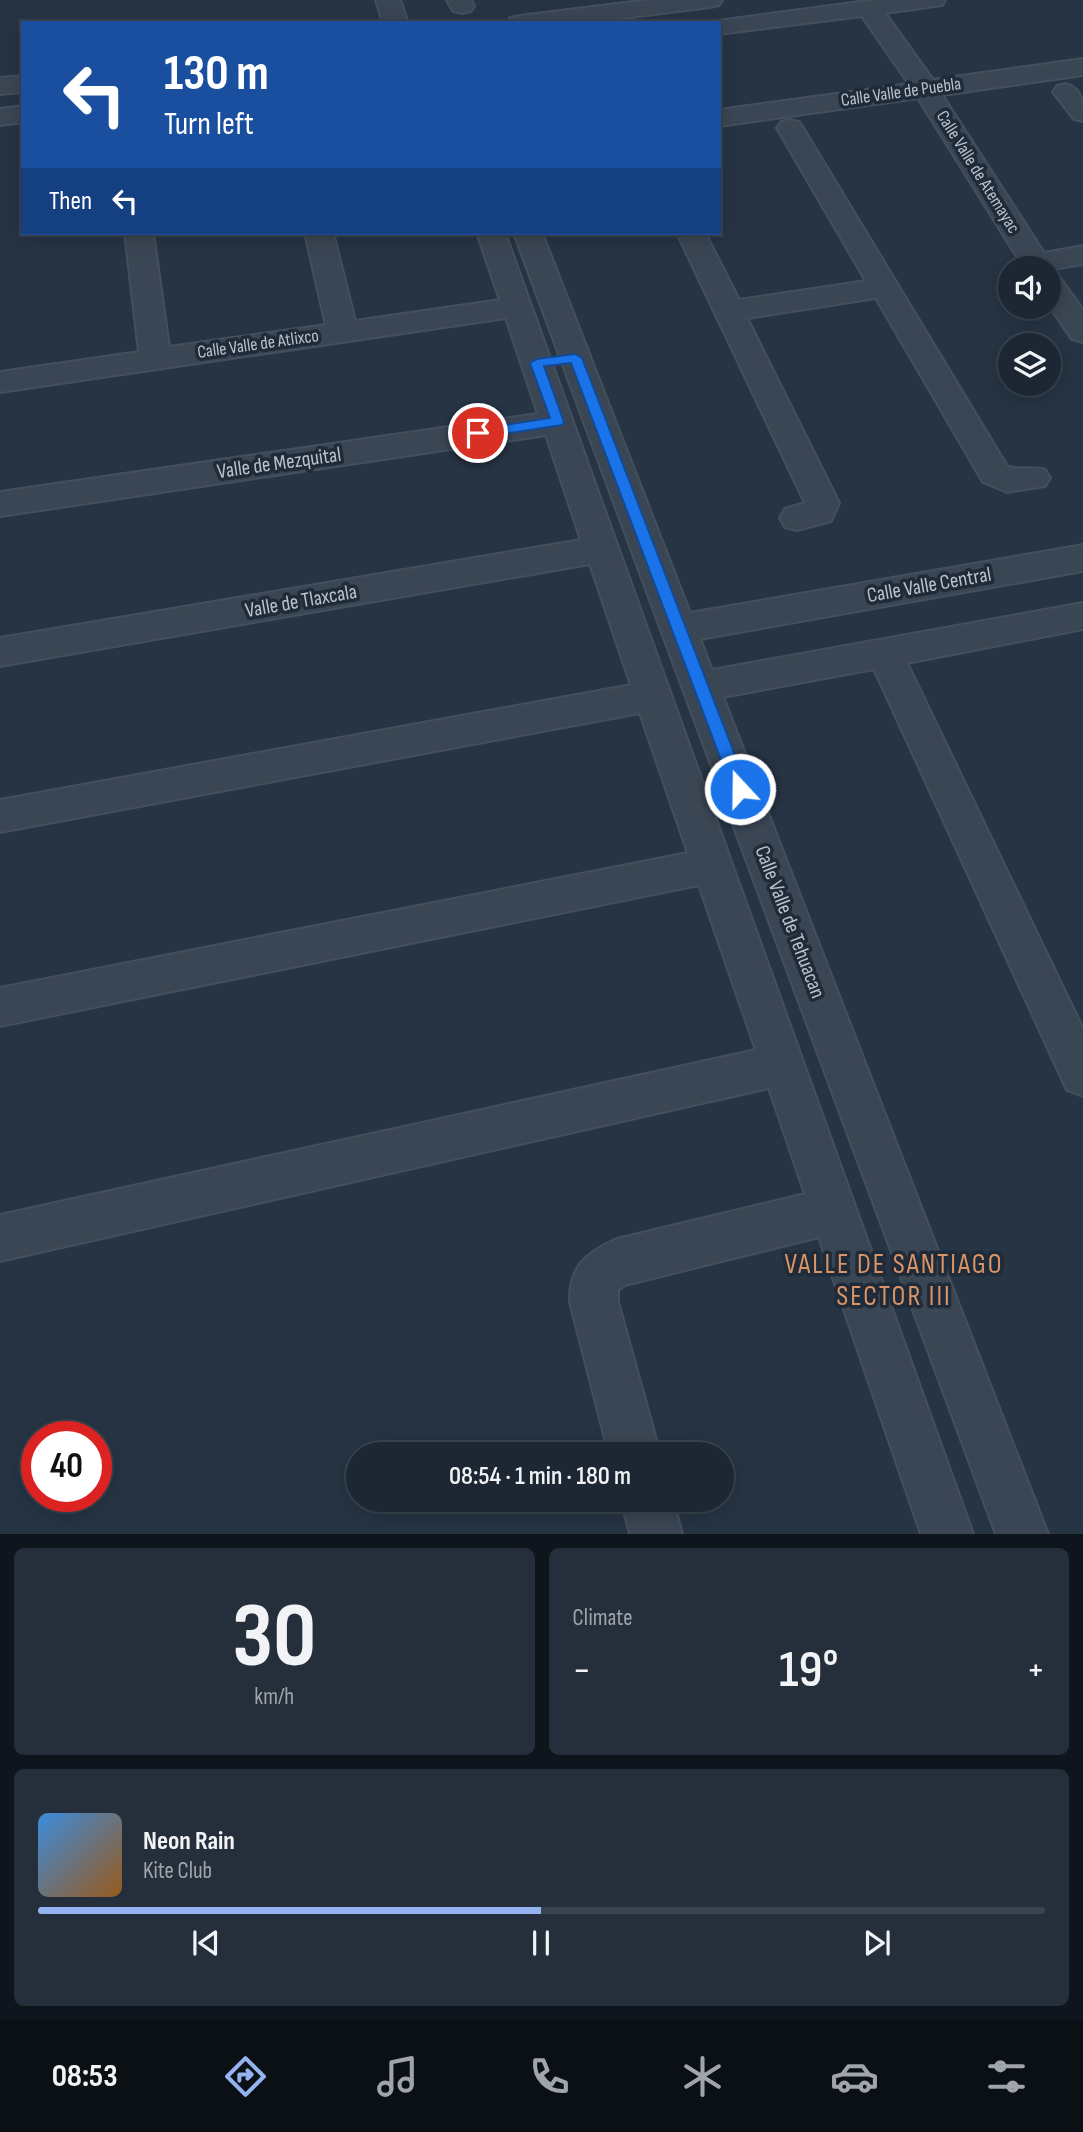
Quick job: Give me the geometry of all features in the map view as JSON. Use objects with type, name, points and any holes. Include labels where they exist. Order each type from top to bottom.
[{"type":"street","points":[[388,0],[395,21]]},
{"type":"street","points":[[536,21],[710,0]]},
{"type":"street","points":[[721,27],[933,0]]},
{"type":"street","name":"Calle Valle de Atemayac","points":[[869,8],[925,88],[1031,256]]},
{"type":"street","name":"Calle Valle de Puebla","points":[[721,118],[1083,67]]},
{"type":"street","points":[[0,86],[21,84]]},
{"type":"street","points":[[1066,92],[1083,113]]},
{"type":"street","points":[[0,117],[21,114]]},
{"type":"street","points":[[790,128],[995,474],[1007,481],[1032,478]]},
{"type":"street","points":[[139,235],[155,359]]},
{"type":"street","points":[[319,235],[343,332]]},
{"type":"street","name":"Calle Valle de Tehuacan","points":[[492,235],[517,307],[556,360],[679,629],[1022,1534]]},
{"type":"street","name":"Calle Valle de Tehuacan","points":[[528,235],[556,360],[558,422],[947,1534]]},
{"type":"street","points":[[692,235],[822,502],[819,512],[797,518]]},
{"type":"street","points":[[1061,263],[1083,255]]},
{"type":"street","points":[[729,311],[883,288]]},
{"type":"street","name":"Calle Valle de Atemayac","points":[[1061,300],[1083,332]]},
{"type":"street","name":"Calle Valle de Atlixco","points":[[0,382],[517,307]]},
{"type":"street","name":"Valle de Mezquital","points":[[0,504],[558,422]]},
{"type":"street","name":"Valle de Tlaxcala","points":[[0,652],[602,550]]},
{"type":"street","name":"Calle Valle Central","points":[[679,629],[1083,558]]},
{"type":"street","points":[[776,613],[800,668]]},
{"type":"street","points":[[701,687],[884,653],[1078,626]]},
{"type":"street","points":[[884,653],[1083,1076]]},
{"type":"street","points":[[0,816],[653,696]]},
{"type":"street","points":[[0,1007],[713,865]]},
{"type":"street","points":[[0,1238],[782,1065]]},
{"type":"street","points":[[631,1442],[594,1303],[593,1290],[597,1278],[605,1268],[749,1229],[834,1211]]},
{"type":"street","points":[[650,1512],[656,1534]]},
{"type":"district","name":"VALLE DE SANTIAGO SECTOR III","points":[[894,1280]]},
{"type":"route","points":[[478,433],[558,422],[537,363],[575,358],[740,789]]}]
